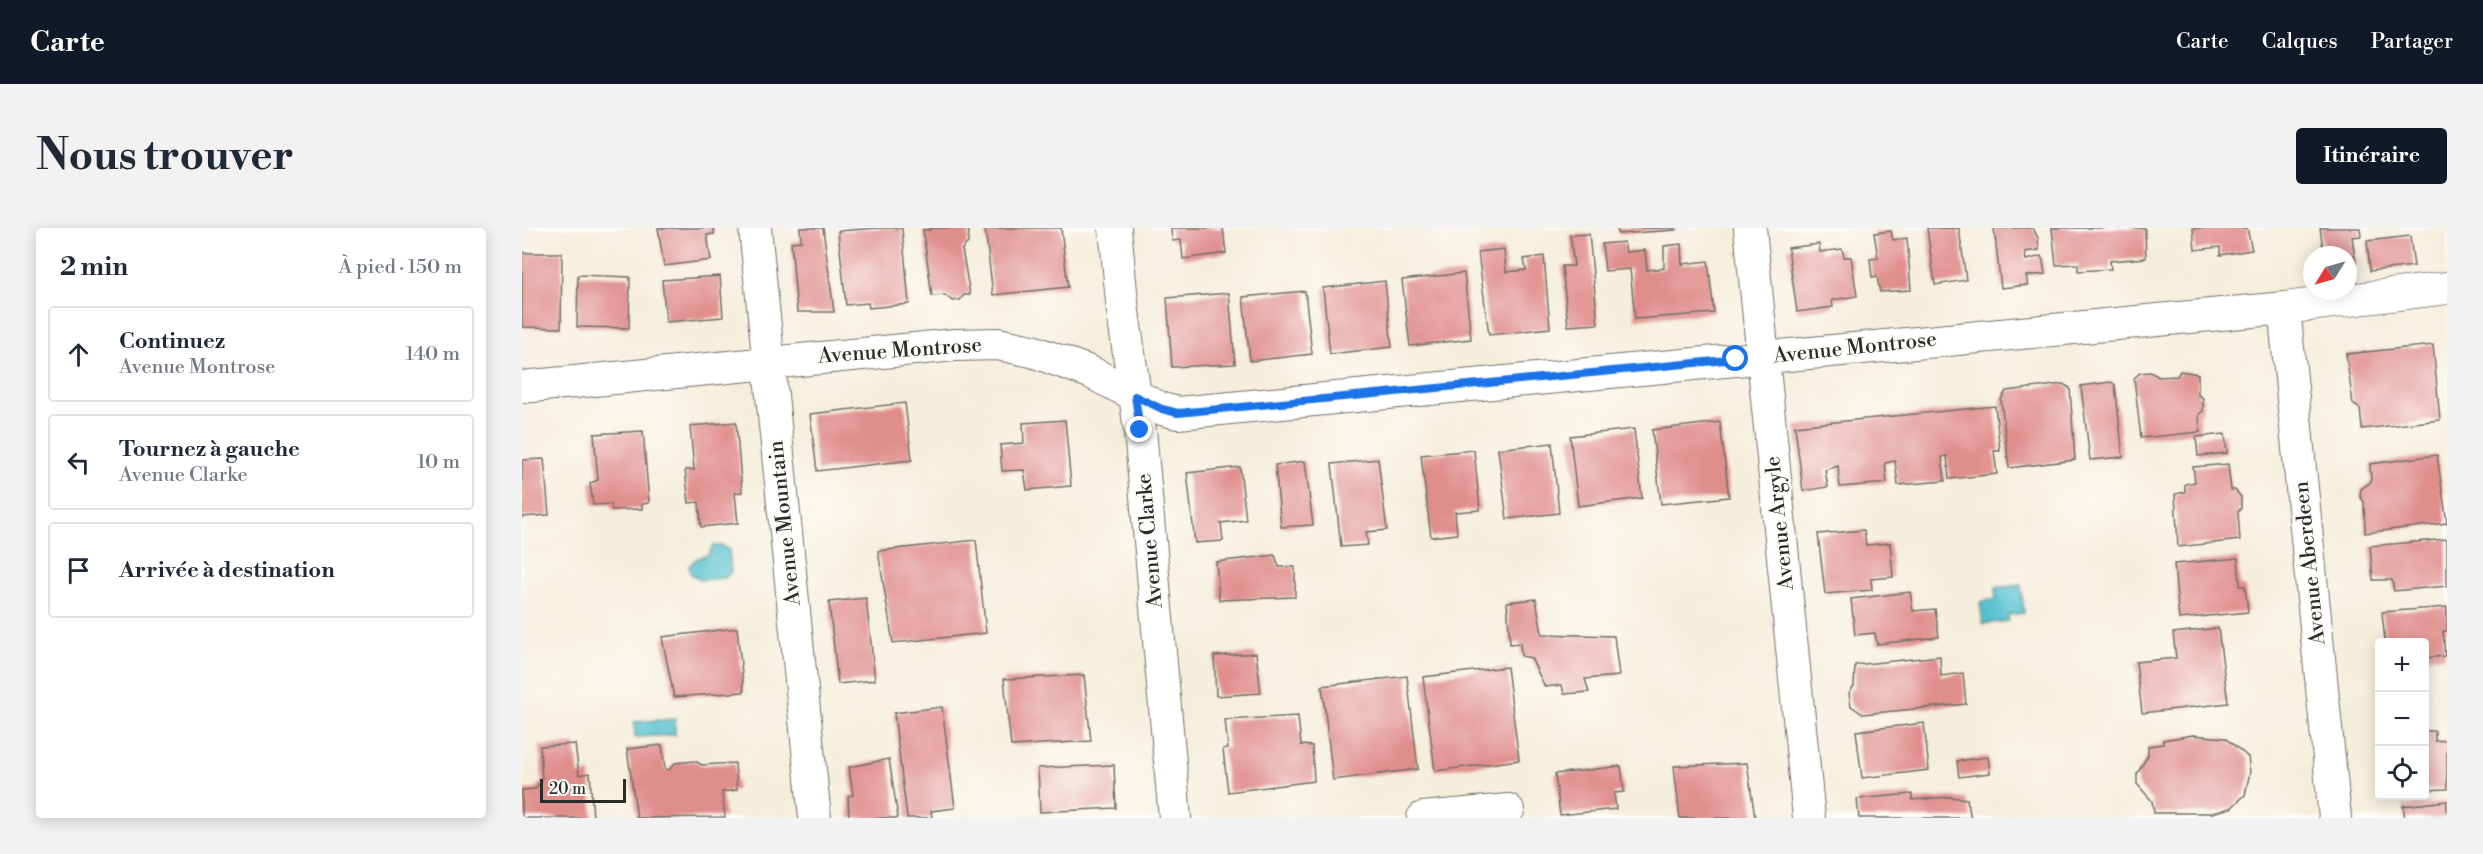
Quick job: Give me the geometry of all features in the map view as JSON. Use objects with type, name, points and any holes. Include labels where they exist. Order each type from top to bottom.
[{"type":"street","name":"Avenue Mountain","points":[[755,228],[815,818]]},
{"type":"street","name":"Avenue Clarke","points":[[1115,228],[1135,396],[1175,818]]},
{"type":"street","name":"Avenue Argyle","points":[[1749,228],[1809,818]]},
{"type":"street","name":"Avenue Montrose","points":[[522,387],[955,345],[998,344],[1032,351],[1090,372],[1162,409],[1178,413],[2284,308],[2447,288]]},
{"type":"street","name":"Avenue Aberdeen","points":[[2284,308],[2335,818]]},
{"type":"street","points":[[1424,818],[1508,810]]},
{"type":"water","points":[[713,546],[723,546],[729,550],[731,572],[725,578],[700,580],[691,574],[689,566],[696,559],[708,555]]},
{"type":"water","points":[[2021,585],[2024,613],[2008,615],[2008,621],[1983,624],[1980,602],[1996,599],[1995,588]]},
{"type":"water","points":[[675,719],[675,735],[635,737],[634,722]]},
{"type":"building","points":[[658,228],[714,228],[714,234],[707,235],[711,260],[664,266]]},
{"type":"building","points":[[800,228],[823,228],[834,312],[797,312],[791,242],[801,241]]},
{"type":"building","points":[[902,228],[909,304],[869,308],[868,303],[846,305],[838,231]]},
{"type":"building","points":[[930,228],[966,228],[969,232],[968,243],[962,249],[970,295],[964,295],[960,300],[952,301],[945,295],[932,296],[923,230],[930,230]]},
{"type":"building","points":[[985,228],[1061,228],[1068,287],[993,295]]},
{"type":"building","points":[[1171,228],[1223,228],[1226,253],[1183,259],[1181,240],[1172,241]]},
{"type":"building","points":[[1617,228],[1676,228],[1676,230],[1618,234]]},
{"type":"building","points":[[1927,228],[1959,228],[1966,280],[1935,285]]},
{"type":"building","points":[[1994,228],[2033,228],[2038,238],[2039,250],[2025,252],[2026,260],[2042,256],[2045,274],[2026,276],[2028,285],[2001,288]]},
{"type":"building","points":[[2052,228],[2145,228],[2146,258],[2110,261],[2111,269],[2078,271],[2078,264],[2056,265]]},
{"type":"building","points":[[2193,228],[2247,228],[2252,250],[2220,255],[2220,247],[2195,250]]},
{"type":"building","points":[[2320,228],[2360,228],[2361,236],[2352,237],[2353,246],[2323,246]]},
{"type":"building","points":[[1891,231],[1893,240],[1907,238],[1911,290],[1880,292],[1877,276],[1872,277],[1870,259],[1878,258],[1874,233]]},
{"type":"building","points":[[1589,234],[1598,324],[1568,326],[1562,266],[1574,266],[1570,235]]},
{"type":"building","points":[[2410,236],[2414,266],[2370,271],[2367,241]]},
{"type":"building","points":[[1624,242],[1626,252],[1645,250],[1647,270],[1664,268],[1664,246],[1681,244],[1682,264],[1708,261],[1714,313],[1635,319],[1630,269],[1605,271],[1602,244]]},
{"type":"building","points":[[1819,244],[1820,252],[1842,249],[1844,257],[1851,257],[1857,296],[1832,300],[1833,307],[1797,312],[1788,248]]},
{"type":"building","points":[[1504,249],[1506,272],[1526,270],[1524,259],[1544,256],[1550,328],[1489,335],[1478,252]]},
{"type":"building","points":[[522,253],[562,253],[561,328],[522,327]]},
{"type":"building","points":[[1464,273],[1471,339],[1410,346],[1402,280]]},
{"type":"building","points":[[578,275],[630,277],[629,328],[577,327]]},
{"type":"building","points":[[720,276],[723,317],[666,322],[662,280]]},
{"type":"building","points":[[1385,281],[1392,347],[1330,354],[1323,288]]},
{"type":"building","points":[[1305,291],[1312,354],[1250,361],[1243,297]]},
{"type":"building","points":[[1229,293],[1235,364],[1172,367],[1167,298]]},
{"type":"building","points":[[2433,345],[2440,420],[2362,429],[2360,409],[2353,404],[2346,354]]},
{"type":"building","points":[[2180,371],[2198,374],[2198,395],[2203,398],[2203,411],[2199,414],[2200,432],[2141,438],[2134,378],[2140,373],[2150,372],[2159,377],[2177,376]]},
{"type":"building","points":[[2111,382],[2115,385],[2123,457],[2090,460],[2081,386]]},
{"type":"building","points":[[2063,384],[2070,388],[2075,460],[2009,468],[2001,400],[2006,391]]},
{"type":"building","points":[[905,403],[912,460],[817,471],[810,414]]},
{"type":"building","points":[[1995,406],[2000,451],[1994,451],[1997,474],[1949,479],[1947,456],[1942,457],[1945,481],[1898,485],[1895,461],[1885,463],[1887,483],[1840,487],[1838,466],[1825,470],[1828,487],[1803,491],[1795,426]]},
{"type":"building","points":[[1065,420],[1071,486],[1027,490],[1024,470],[1002,471],[1000,445],[1024,443],[1023,423]]},
{"type":"building","points":[[736,422],[742,492],[735,493],[738,523],[701,527],[699,502],[689,503],[685,470],[694,470],[690,426]]},
{"type":"building","points":[[1720,422],[1729,497],[1661,504],[1652,430]]},
{"type":"building","points":[[1634,429],[1642,498],[1578,506],[1570,436]]},
{"type":"building","points":[[643,431],[649,503],[642,504],[642,509],[612,510],[611,504],[593,505],[590,483],[598,480],[594,434]]},
{"type":"building","points":[[2225,434],[2227,453],[2198,456],[2196,437]]},
{"type":"building","points":[[1552,443],[1559,513],[1507,519],[1498,449]]},
{"type":"building","points":[[1474,450],[1480,510],[1455,512],[1457,534],[1431,537],[1421,455]]},
{"type":"building","points":[[2437,455],[2447,523],[2365,533],[2364,502],[2360,496],[2361,489],[2371,482],[2370,464]]},
{"type":"building","points":[[544,459],[549,515],[522,517],[522,460]]},
{"type":"building","points":[[1378,459],[1387,530],[1366,532],[1368,545],[1341,547],[1332,464]]},
{"type":"building","points":[[1305,461],[1313,525],[1281,527],[1275,465]]},
{"type":"building","points":[[2228,464],[2231,490],[2235,490],[2241,497],[2241,508],[2238,512],[2240,540],[2178,547],[2175,494],[2185,492],[2185,484],[2195,482],[2193,467]]},
{"type":"building","points":[[1240,467],[1246,520],[1221,523],[1223,541],[1195,543],[1187,473]]},
{"type":"building","points":[[1864,530],[1866,545],[1890,543],[1893,577],[1871,579],[1872,590],[1825,594],[1818,534]]},
{"type":"building","points":[[2447,539],[2447,586],[2394,591],[2392,580],[2373,580],[2370,546]]},
{"type":"building","points":[[976,540],[986,633],[893,643],[878,551]]},
{"type":"building","points":[[1275,555],[1279,567],[1295,567],[1295,597],[1219,600],[1216,562]]},
{"type":"building","points":[[2238,558],[2240,586],[2245,586],[2248,612],[2179,619],[2174,564]]},
{"type":"building","points":[[1910,592],[1913,611],[1935,609],[1939,637],[1877,644],[1875,633],[1855,635],[1851,599]]},
{"type":"building","points":[[866,598],[875,680],[838,684],[829,602]]},
{"type":"building","points":[[1536,599],[1542,634],[1614,636],[1619,676],[1585,679],[1589,692],[1564,694],[1562,685],[1545,687],[1531,658],[1521,656],[1520,643],[1510,644],[1507,602]]},
{"type":"building","points":[[2447,607],[2447,631],[2443,631],[2445,656],[2429,658],[2429,638],[2385,638],[2382,612]]},
{"type":"building","points":[[737,628],[744,692],[674,697],[662,637]]},
{"type":"building","points":[[2218,628],[2228,703],[2142,713],[2136,662],[2176,658],[2173,633]]},
{"type":"building","points":[[1256,653],[1261,693],[1216,696],[1214,656]]},
{"type":"building","points":[[1940,656],[1941,676],[1963,673],[1966,704],[1863,714],[1851,706],[1849,693],[1854,686],[1855,665]]},
{"type":"building","points":[[1507,667],[1519,760],[1435,771],[1423,677]]},
{"type":"building","points":[[1084,675],[1091,741],[1011,746],[1004,679]]},
{"type":"building","points":[[1407,676],[1418,769],[1333,780],[1322,686]]},
{"type":"building","points":[[942,707],[955,808],[931,811],[932,818],[907,818],[894,713]]},
{"type":"building","points":[[1298,716],[1301,745],[1312,746],[1314,781],[1228,792],[1223,749],[1228,748],[1225,720]]},
{"type":"building","points":[[1924,723],[1929,770],[1862,778],[1856,731]]},
{"type":"building","points":[[2429,731],[2435,731],[2435,741],[2447,740],[2447,789],[2429,790]]},
{"type":"building","points":[[2193,735],[2225,738],[2248,757],[2250,772],[2245,795],[2231,808],[2212,813],[2154,813],[2152,801],[2137,784],[2137,774],[2148,755],[2148,746],[2163,744],[2163,740]]},
{"type":"building","points":[[575,744],[579,775],[590,773],[593,818],[522,818],[522,790],[535,789],[542,781],[540,746]]},
{"type":"building","points":[[662,745],[665,769],[669,770],[675,763],[695,761],[702,765],[735,763],[737,790],[722,792],[725,817],[637,818],[627,749]]},
{"type":"building","points":[[1988,757],[1990,773],[1959,777],[1957,761]]},
{"type":"building","points":[[889,759],[898,818],[849,818],[848,796],[853,795],[849,767]]},
{"type":"building","points":[[1747,763],[1755,818],[1680,818],[1674,766]]},
{"type":"building","points":[[1114,765],[1116,808],[1040,812],[1038,768]]},
{"type":"building","points":[[1621,766],[1624,792],[1614,793],[1616,809],[1560,815],[1555,774]]},
{"type":"building","points":[[1912,794],[1912,800],[1950,797],[1967,799],[1971,818],[1859,818],[1857,799]]},
{"type":"building","points":[[2447,801],[2447,818],[2405,818],[2403,806]]},
{"type":"route","points":[[1140,430],[1135,396],[1162,409],[1178,413],[1736,359]]}]
